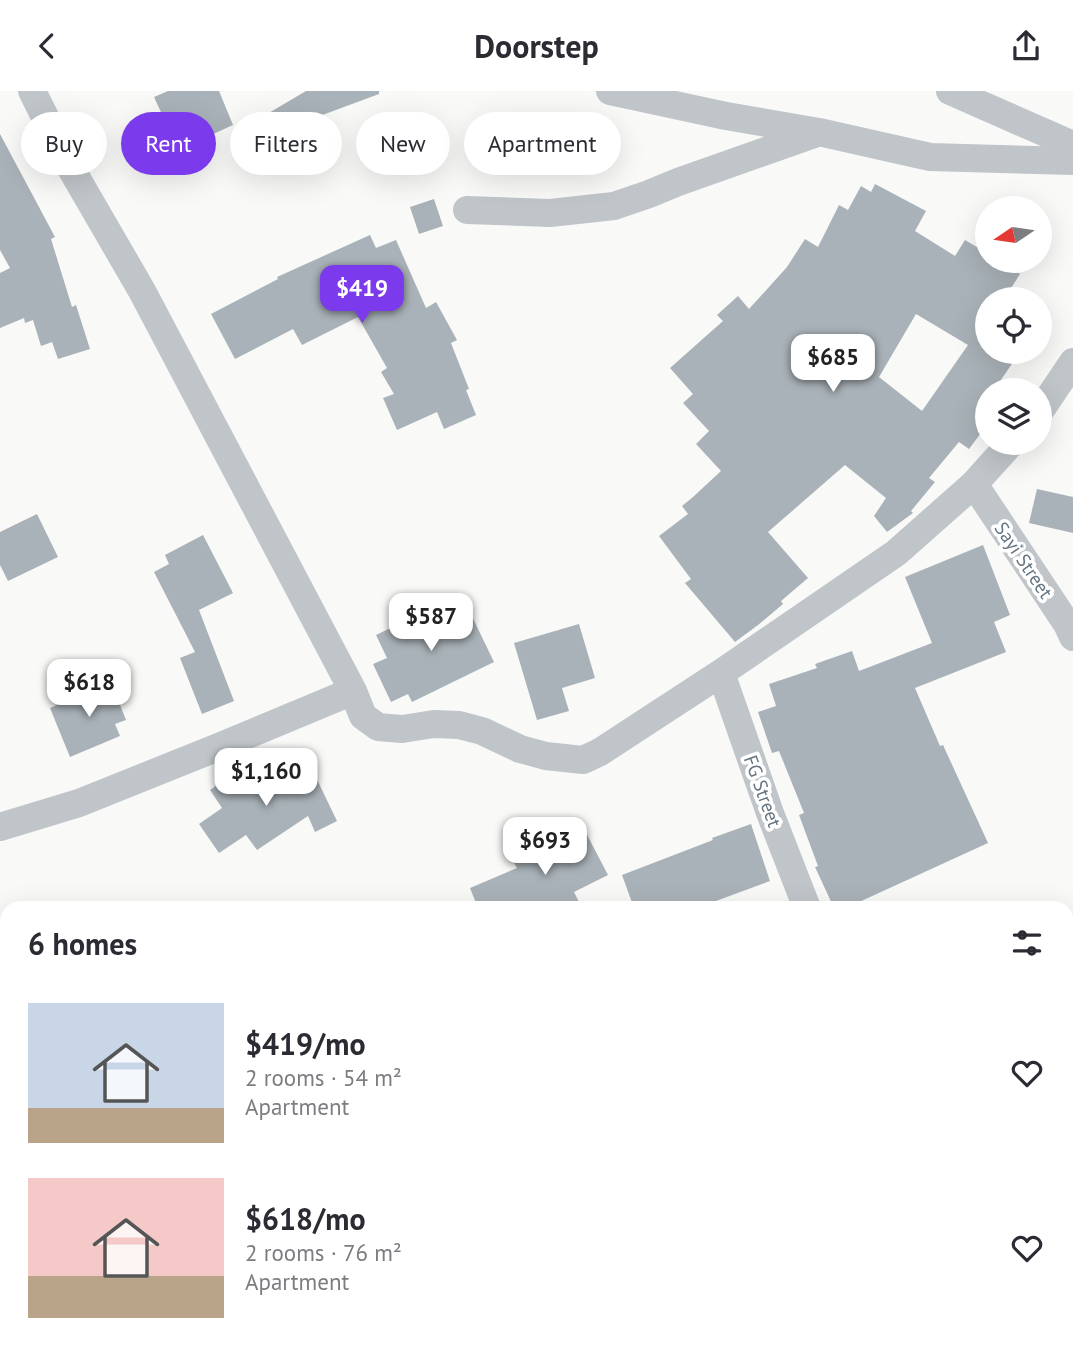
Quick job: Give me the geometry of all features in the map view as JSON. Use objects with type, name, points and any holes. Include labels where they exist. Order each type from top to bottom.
[{"type":"street","points":[[32,91],[69,165],[142,291],[353,691],[363,716],[378,727],[402,729],[434,724],[459,725],[482,731],[520,749],[546,756],[583,760],[600,752],[721,673],[896,553],[974,484],[1000,455]]},
{"type":"street","points":[[610,91],[930,157],[1073,161]]},
{"type":"street","points":[[950,91],[1073,145]]},
{"type":"street","points":[[467,210],[550,213],[614,206],[819,132]]},
{"type":"street","points":[[1052,393],[1073,362]]},
{"type":"street","name":"Sayi Street","points":[[974,484],[1073,637]]},
{"type":"street","name":"FG Street","points":[[721,673],[804,901]]},
{"type":"street","points":[[0,827],[79,803],[353,691]]},
{"type":"building","points":[[168,91],[219,91],[230,118],[230,126],[216,133],[216,112],[161,112],[154,97]]},
{"type":"building","points":[[306,91],[379,91],[379,94],[330,112],[270,112]]},
{"type":"building","points":[[0,134],[55,237],[51,239],[72,307],[76,305],[90,349],[58,359],[52,342],[41,346],[33,320],[25,323],[24,318],[0,328],[0,273],[10,268],[0,250]]},
{"type":"building","points":[[875,184],[926,211],[915,231],[955,256],[965,240],[975,246],[975,273],[1020,274],[1012,287],[975,287],[975,364],[1012,364],[1002,378],[975,378],[975,441],[969,449],[959,442],[929,478],[935,482],[911,511],[913,513],[887,532],[874,516],[886,498],[845,465],[768,532],[808,578],[781,601],[783,604],[735,642],[685,583],[691,579],[659,536],[688,514],[682,506],[721,471],[696,444],[709,431],[683,403],[693,394],[670,368],[723,321],[717,315],[738,296],[749,309],[787,267],[805,239],[818,247],[839,205],[848,210],[861,186],[871,192]],"holes":[[[916,314],[968,345],[922,411],[879,377]]]},
{"type":"building","points":[[434,199],[443,226],[419,234],[410,207]]},
{"type":"building","points":[[370,235],[376,248],[396,240],[426,308],[436,302],[457,340],[451,343],[476,415],[444,429],[437,412],[397,430],[383,398],[394,394],[381,372],[387,368],[358,317],[302,345],[293,329],[235,359],[211,314],[278,279],[277,277]]},
{"type":"building","points":[[1037,489],[1073,497],[1073,533],[1029,523]]},
{"type":"building","points":[[37,514],[58,557],[8,581],[0,565],[0,532]]},
{"type":"building","points":[[203,535],[233,593],[199,610],[234,701],[202,714],[180,658],[195,652],[154,572],[169,564],[165,555]]},
{"type":"building","points":[[983,545],[1010,615],[994,622],[1006,652],[915,688],[988,843],[861,901],[831,901],[815,867],[818,866],[799,815],[804,813],[779,751],[772,753],[758,712],[776,706],[769,684],[817,668],[815,664],[852,651],[859,671],[932,643],[905,577]]},
{"type":"building","points":[[440,604],[445,614],[466,604],[494,662],[412,702],[408,694],[391,702],[373,664],[387,658],[376,635]]},
{"type":"building","points":[[579,624],[595,678],[562,688],[569,711],[537,720],[514,643]]},
{"type":"building","points":[[111,682],[126,720],[115,724],[120,736],[70,757],[50,708]]},
{"type":"building","points":[[310,765],[337,821],[315,832],[308,816],[257,850],[246,835],[219,853],[199,824],[222,808],[210,790],[236,772],[245,787],[276,766],[284,777]]},
{"type":"building","points":[[751,824],[770,881],[716,901],[631,901],[622,875],[713,840],[712,838]]},
{"type":"building","points":[[583,827],[608,875],[574,892],[578,901],[475,901],[470,888],[517,868],[514,863]]}]
